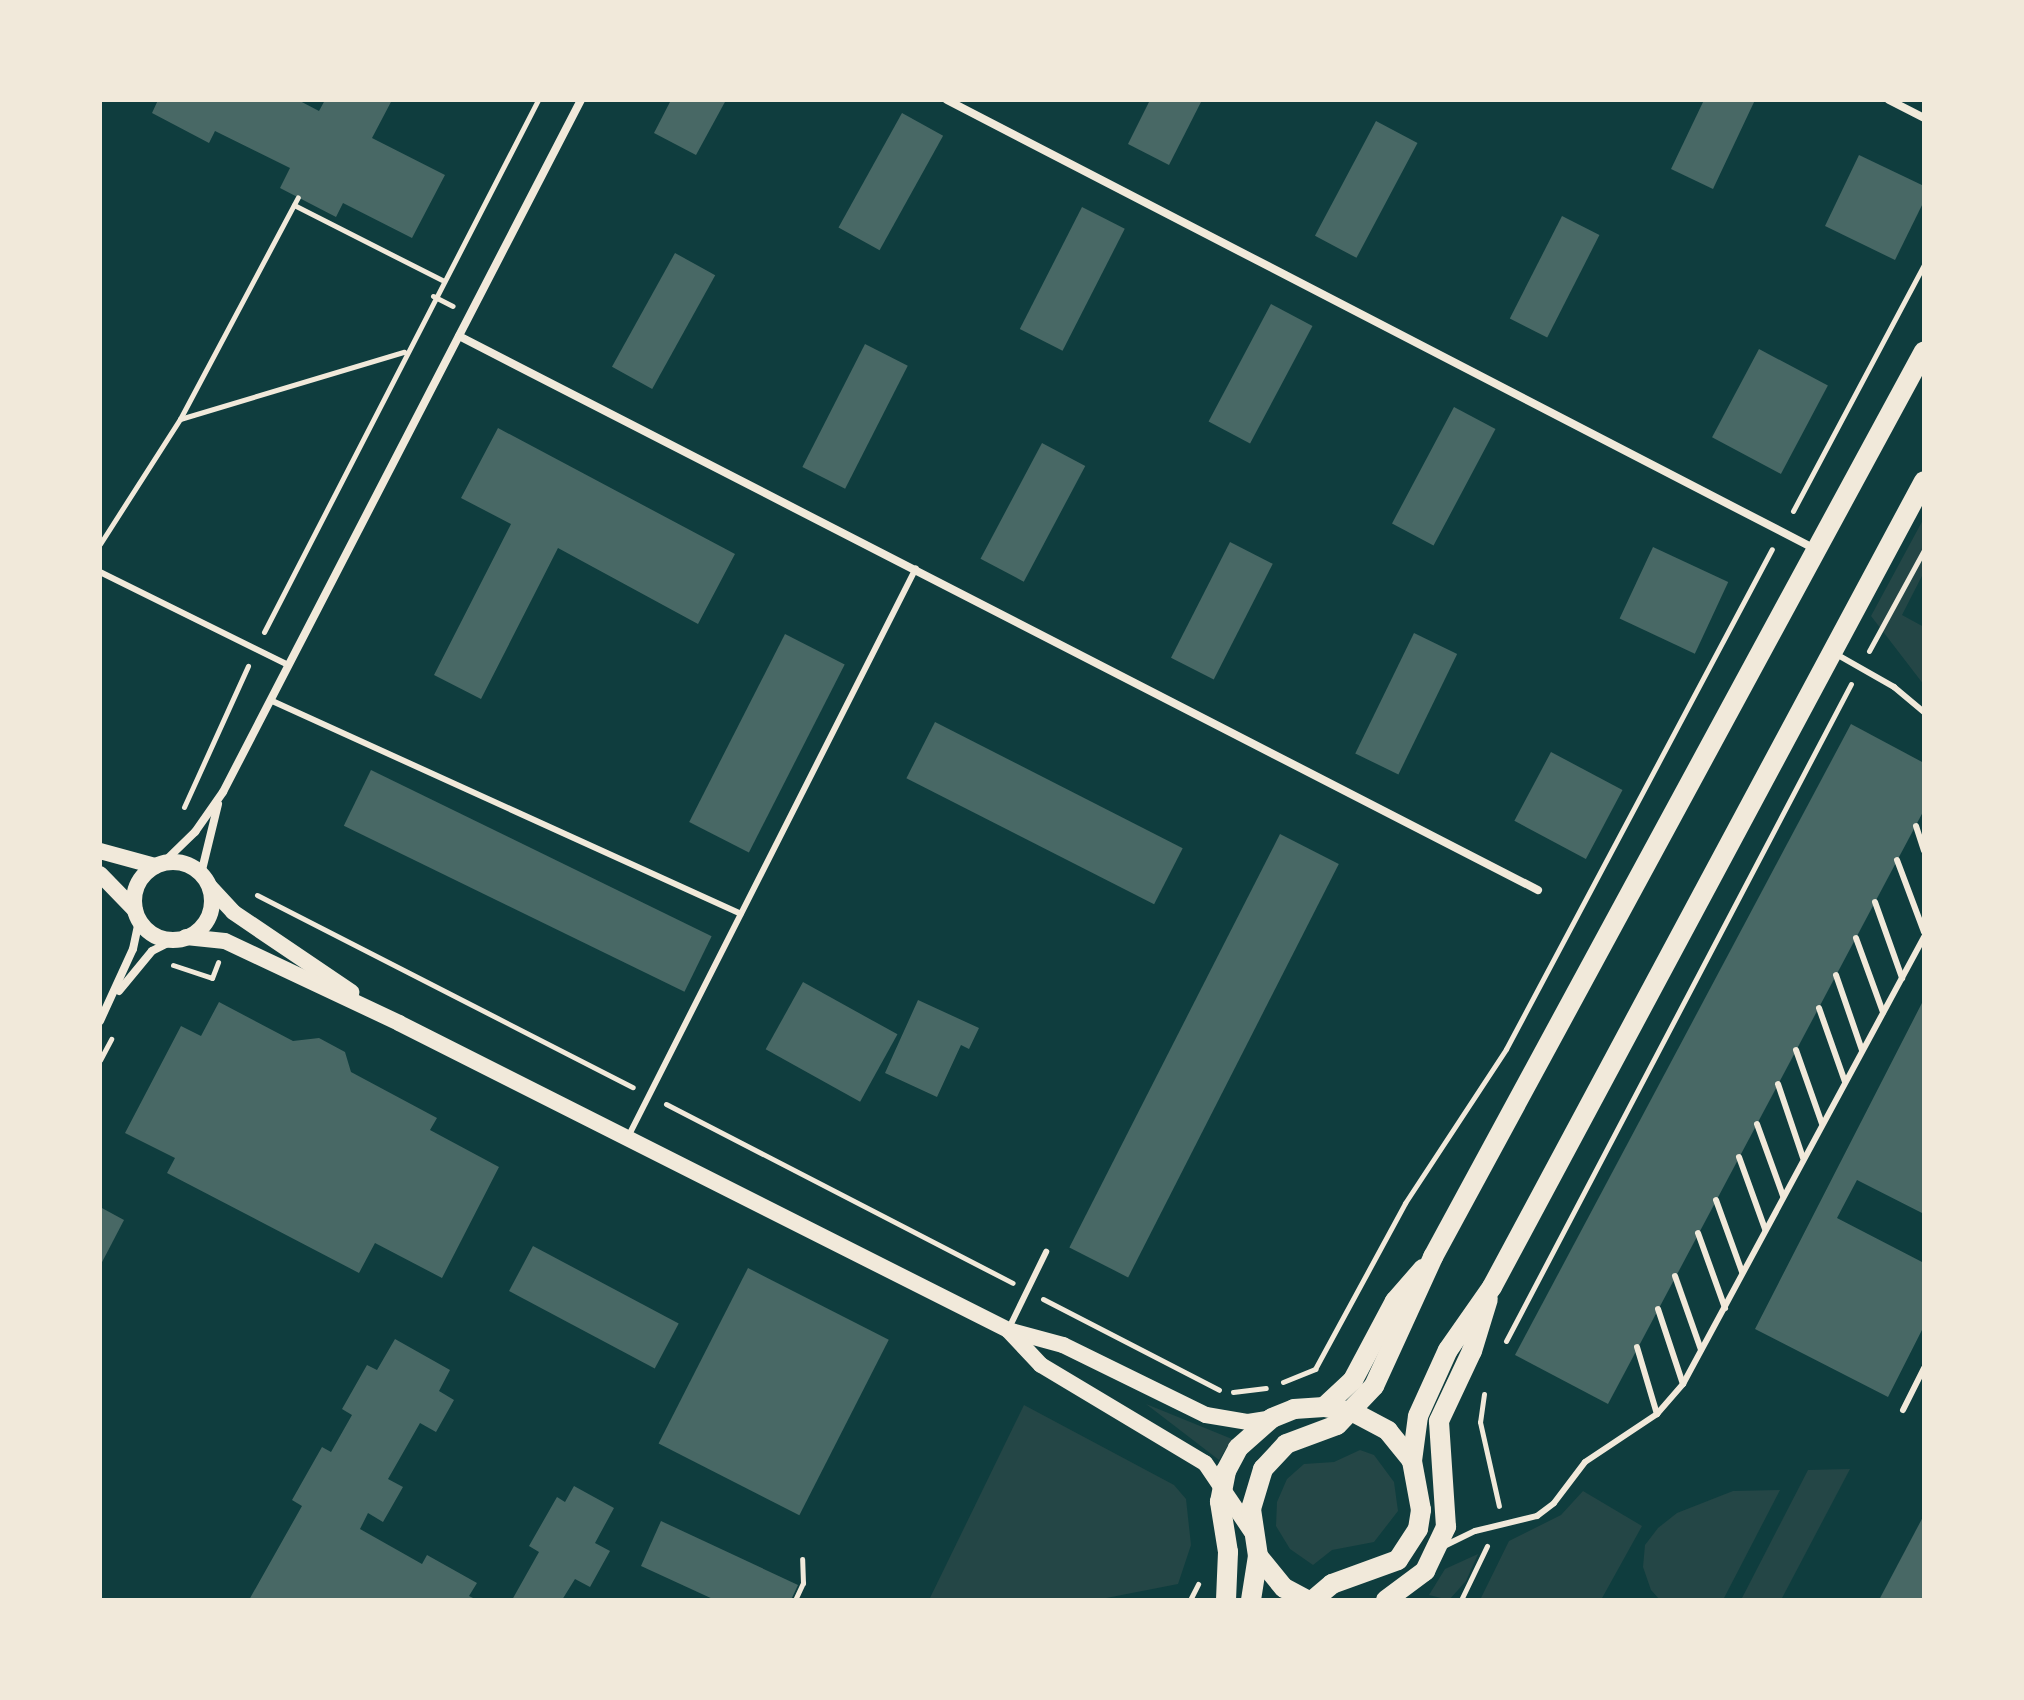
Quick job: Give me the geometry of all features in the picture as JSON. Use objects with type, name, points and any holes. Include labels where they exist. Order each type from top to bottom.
[{"type":"main road","points":[[1251,1531],[1254,1489],[1274,1454],[1286,1444],[1322,1433],[1353,1412],[1391,1355],[1433,1257],[1924,351]]},
{"type":"main road","points":[[1008,1330],[1041,1365],[1189,1450],[1222,1483],[1251,1531],[1258,1556],[1284,1588],[1310,1600],[1348,1576],[1384,1569],[1408,1548],[1421,1510],[1411,1437],[1430,1387],[1448,1350],[1492,1287],[1924,481]]},
{"type":"main road","points":[[100,851],[159,864],[183,864],[205,879],[233,912],[399,1023]]},
{"type":"main road","points":[[137,915],[138,885],[159,864]]},
{"type":"main road","points":[[100,874],[154,935],[225,941],[399,1023],[1008,1330],[1063,1345],[1206,1415],[1248,1422],[1272,1418],[1294,1409],[1324,1407],[1353,1412],[1388,1431],[1412,1461]]},
{"type":"main road","points":[[180,939],[206,921],[205,879]]},
{"type":"main road","points":[[1324,1407],[1353,1380],[1395,1301],[1433,1257]]},
{"type":"main road","points":[[1386,1600],[1412,1585],[1438,1550],[1447,1502],[1439,1421],[1472,1351],[1492,1287]]},
{"type":"main road","points":[[1226,1600],[1229,1567],[1222,1483],[1238,1448],[1272,1418]]},
{"type":"main road","points":[[1251,1600],[1258,1556]]},
{"type":"street","points":[[159,864],[195,832],[223,792],[581,100]]},
{"type":"street","points":[[947,100],[1818,550]]},
{"type":"street","points":[[1889,100],[1924,118]]},
{"type":"street","points":[[459,336],[1538,890]]},
{"type":"street","points":[[205,879],[203,851],[223,792]]},
{"type":"street","points":[[100,1021],[133,949],[137,915]]},
{"type":"street","points":[[111,1001],[152,951],[180,939]]},
{"type":"lane","points":[[627,1138],[916,568]]},
{"type":"lane","points":[[100,572],[288,665]]},
{"type":"lane","points":[[1833,652],[1894,687],[1924,712]]},
{"type":"lane","points":[[270,700],[741,914]]},
{"type":"lane","points":[[1916,826],[1924,851]]},
{"type":"lane","points":[[1438,1550],[1475,1531],[1537,1516],[1554,1503],[1585,1462],[1657,1414],[1683,1384],[1924,934],[1897,860]]},
{"type":"lane","points":[[1875,902],[1902,978]]},
{"type":"lane","points":[[1856,938],[1883,1012]]},
{"type":"lane","points":[[1836,975],[1862,1050]]},
{"type":"lane","points":[[1819,1008],[1845,1082]]},
{"type":"lane","points":[[1796,1050],[1822,1124]]},
{"type":"lane","points":[[1778,1084],[1803,1158]]},
{"type":"lane","points":[[1757,1124],[1783,1197]]},
{"type":"lane","points":[[1739,1157],[1766,1230]]},
{"type":"lane","points":[[1716,1200],[1743,1273]]},
{"type":"lane","points":[[1698,1233],[1725,1308]]},
{"type":"lane","points":[[1008,1330],[1046,1252]]},
{"type":"lane","points":[[1675,1276],[1701,1350]]},
{"type":"lane","points":[[1658,1309],[1683,1384]]},
{"type":"lane","points":[[1637,1347],[1657,1414]]},
{"type":"lane","points":[[1903,1410],[1924,1368]]},
{"type":"path","points":[[265,630],[404,352],[538,100]]},
{"type":"path","points":[[100,544],[180,419],[298,197]]},
{"type":"path","points":[[294,205],[442,280]]},
{"type":"path","points":[[1793,511],[1924,265]]},
{"type":"path","points":[[180,419],[404,352]]},
{"type":"path","points":[[1038,1296],[1218,1389],[1260,1390],[1315,1369],[1405,1203],[1506,1049],[1773,548]]},
{"type":"path","points":[[1879,633],[1924,550]]},
{"type":"path","points":[[182,811],[247,668]]},
{"type":"path","points":[[1504,1343],[1836,714]]},
{"type":"path","points":[[252,893],[632,1086]]},
{"type":"path","points":[[160,969],[186,967],[212,978],[219,961]]},
{"type":"path","points":[[100,1060],[118,1025]]},
{"type":"path","points":[[664,1103],[1015,1284]]},
{"type":"path","points":[[1487,1385],[1480,1422],[1500,1502]]},
{"type":"path","points":[[1461,1600],[1484,1558]]},
{"type":"path","points":[[795,1600],[803,1583],[802,1559]]},
{"type":"path","points":[[1190,1600],[1197,1588]]},
{"type":"shaded area","points":[[1924,518],[1924,572],[1902,615],[1924,627],[1924,685],[1871,616]]},
{"type":"shaded area","points":[[1146,1404],[1232,1439],[1219,1460]]},
{"type":"shaded area","points":[[1024,1405],[1174,1485],[1186,1499],[1191,1545],[1178,1584],[1096,1600],[929,1600]]},
{"type":"shaded area","points":[[1360,1450],[1374,1455],[1394,1482],[1398,1511],[1374,1542],[1332,1550],[1313,1565],[1290,1549],[1276,1526],[1277,1502],[1287,1479],[1304,1464],[1334,1462]]},
{"type":"shaded area","points":[[1850,1469],[1781,1600],[1741,1600],[1808,1470]]},
{"type":"shaded area","points":[[1780,1490],[1723,1600],[1660,1600],[1651,1590],[1643,1567],[1645,1545],[1658,1528],[1677,1513],[1733,1491]]},
{"type":"shaded area","points":[[1583,1491],[1642,1526],[1601,1600],[1480,1600],[1509,1541],[1561,1515]]},
{"type":"shaded area","points":[[1478,1554],[1466,1581],[1449,1600],[1429,1595],[1445,1569]]},
{"type":"building","points":[[158,100],[298,100],[319,111],[325,100],[392,100],[372,138],[445,175],[412,238],[343,203],[336,217],[280,188],[290,168],[215,131],[209,143],[152,113]]},
{"type":"building","points":[[671,100],[726,100],[696,155],[654,133]]},
{"type":"building","points":[[1150,100],[1202,100],[1169,165],[1128,144]]},
{"type":"building","points":[[1704,100],[1755,100],[1713,189],[1671,169]]},
{"type":"building","points":[[902,113],[943,136],[880,250],[838,228]]},
{"type":"building","points":[[1376,121],[1417,143],[1356,258],[1315,236]]},
{"type":"building","points":[[1859,155],[1924,186],[1924,201],[1895,260],[1825,226]]},
{"type":"building","points":[[1082,207],[1125,229],[1063,351],[1020,329]]},
{"type":"building","points":[[1562,216],[1599,235],[1547,338],[1510,318]]},
{"type":"building","points":[[675,253],[715,275],[652,389],[612,367]]},
{"type":"building","points":[[1271,304],[1312,326],[1250,443],[1209,421]]},
{"type":"building","points":[[865,344],[908,366],[845,489],[802,467]]},
{"type":"building","points":[[1759,349],[1828,386],[1781,474],[1712,437]]},
{"type":"building","points":[[1454,407],[1495,429],[1434,546],[1392,524]]},
{"type":"building","points":[[498,428],[735,554],[698,624],[558,548],[481,699],[434,675],[511,524],[461,498]]},
{"type":"building","points":[[1042,443],[1085,466],[1024,582],[980,559]]},
{"type":"building","points":[[1230,542],[1273,564],[1214,680],[1171,658]]},
{"type":"building","points":[[1653,547],[1728,582],[1695,654],[1620,619]]},
{"type":"building","points":[[1414,633],[1457,654],[1398,774],[1355,753]]},
{"type":"building","points":[[785,634],[845,664],[749,852],[689,822]]},
{"type":"building","points":[[935,722],[1183,848],[1154,904],[906,778]]},
{"type":"building","points":[[1851,724],[1924,763],[1924,810],[1608,1404],[1515,1355]]},
{"type":"building","points":[[1551,752],[1623,790],[1586,859],[1514,821]]},
{"type":"building","points":[[371,770],[712,936],[684,992],[344,826]]},
{"type":"building","points":[[1280,834],[1339,864],[1128,1277],[1069,1247]]},
{"type":"building","points":[[803,982],[897,1034],[860,1102],[766,1049]]},
{"type":"building","points":[[1924,999],[1924,1214],[1857,1180],[1837,1218],[1924,1263],[1924,1326],[1888,1397],[1755,1329]]},
{"type":"building","points":[[918,1000],[979,1028],[969,1049],[961,1045],[937,1097],[885,1073]]},
{"type":"building","points":[[219,1002],[293,1041],[319,1038],[345,1052],[351,1072],[437,1118],[430,1130],[499,1167],[442,1278],[375,1243],[359,1273],[167,1173],[175,1158],[125,1133],[181,1026],[201,1036]]},
{"type":"building","points":[[100,1207],[124,1220],[100,1266]]},
{"type":"building","points":[[533,1246],[679,1323],[655,1368],[509,1291]]},
{"type":"building","points":[[748,1268],[889,1340],[799,1515],[659,1444]]},
{"type":"building","points":[[395,1339],[450,1370],[439,1391],[454,1400],[436,1432],[420,1423],[388,1479],[403,1487],[383,1522],[368,1513],[360,1529],[422,1564],[427,1555],[477,1583],[469,1596],[477,1600],[249,1600],[302,1506],[292,1500],[322,1447],[331,1452],[352,1415],[342,1409],[367,1365],[377,1370]]},
{"type":"building","points":[[574,1486],[614,1508],[595,1543],[610,1551],[590,1587],[575,1579],[562,1600],[512,1600],[539,1552],[529,1546],[557,1497],[565,1502]]},
{"type":"building","points":[[1924,1515],[1924,1600],[1879,1600]]},
{"type":"building","points":[[661,1521],[798,1585],[791,1600],[715,1600],[641,1566]]}]
